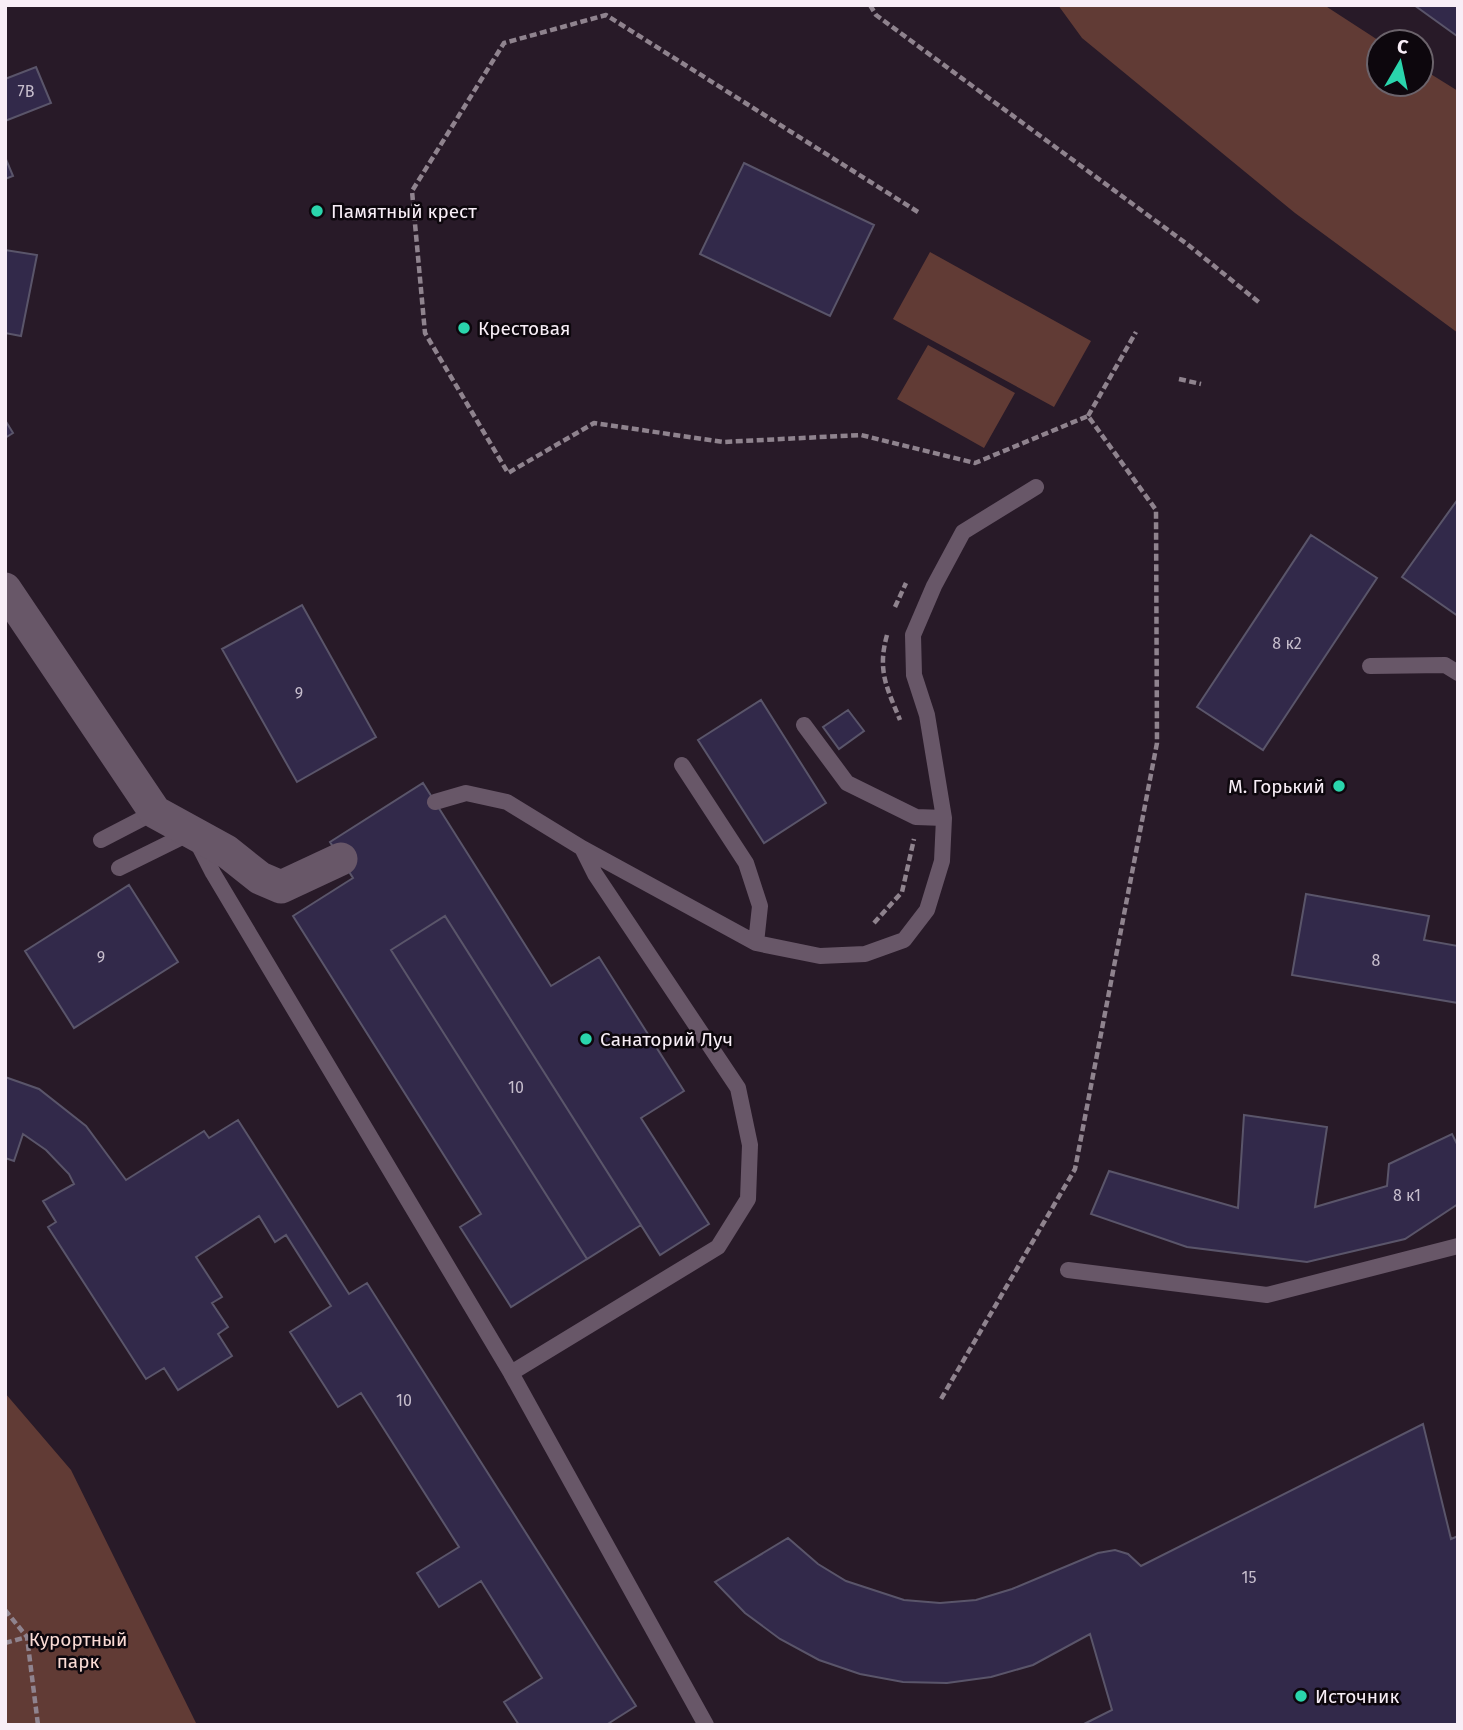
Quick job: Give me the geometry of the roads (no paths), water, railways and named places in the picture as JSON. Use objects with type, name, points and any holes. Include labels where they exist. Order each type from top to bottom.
[{"type":"street","points":[[6,592],[155,812],[226,851],[252,884],[281,887],[341,859]]},
{"type":"lane","points":[[435,802],[466,793],[507,802],[582,848],[756,943],[820,956],[865,954],[904,940],[927,910],[942,861],[944,818],[927,715],[914,675],[913,635],[934,586],[963,532],[1036,487]]},
{"type":"lane","points":[[1370,666],[1445,665],[1458,673]]},
{"type":"lane","points":[[804,725],[847,783],[916,817],[944,818]]},
{"type":"lane","points":[[682,765],[746,863],[760,906],[756,943]]},
{"type":"lane","points":[[101,840],[155,812]]},
{"type":"lane","points":[[119,868],[192,832],[220,885],[511,1373],[706,1725]]},
{"type":"lane","points":[[511,1373],[718,1247],[748,1199],[750,1145],[738,1088],[595,874],[582,848]]},
{"type":"lane","points":[[1068,1270],[1267,1295],[1458,1246]]},
{"type":"place","name":"Памятный крест","points":[[317,211]]},
{"type":"place","name":"Крестовая","points":[[464,328]]},
{"type":"place","name":"М. Горький","points":[[1339,786]]},
{"type":"place","name":"Cанаторий Луч","points":[[586,1039]]},
{"type":"place","name":"Источник","points":[[1301,1696]]},
{"type":"park label","name":"Курортный парк","points":[[78,1650]]}]
